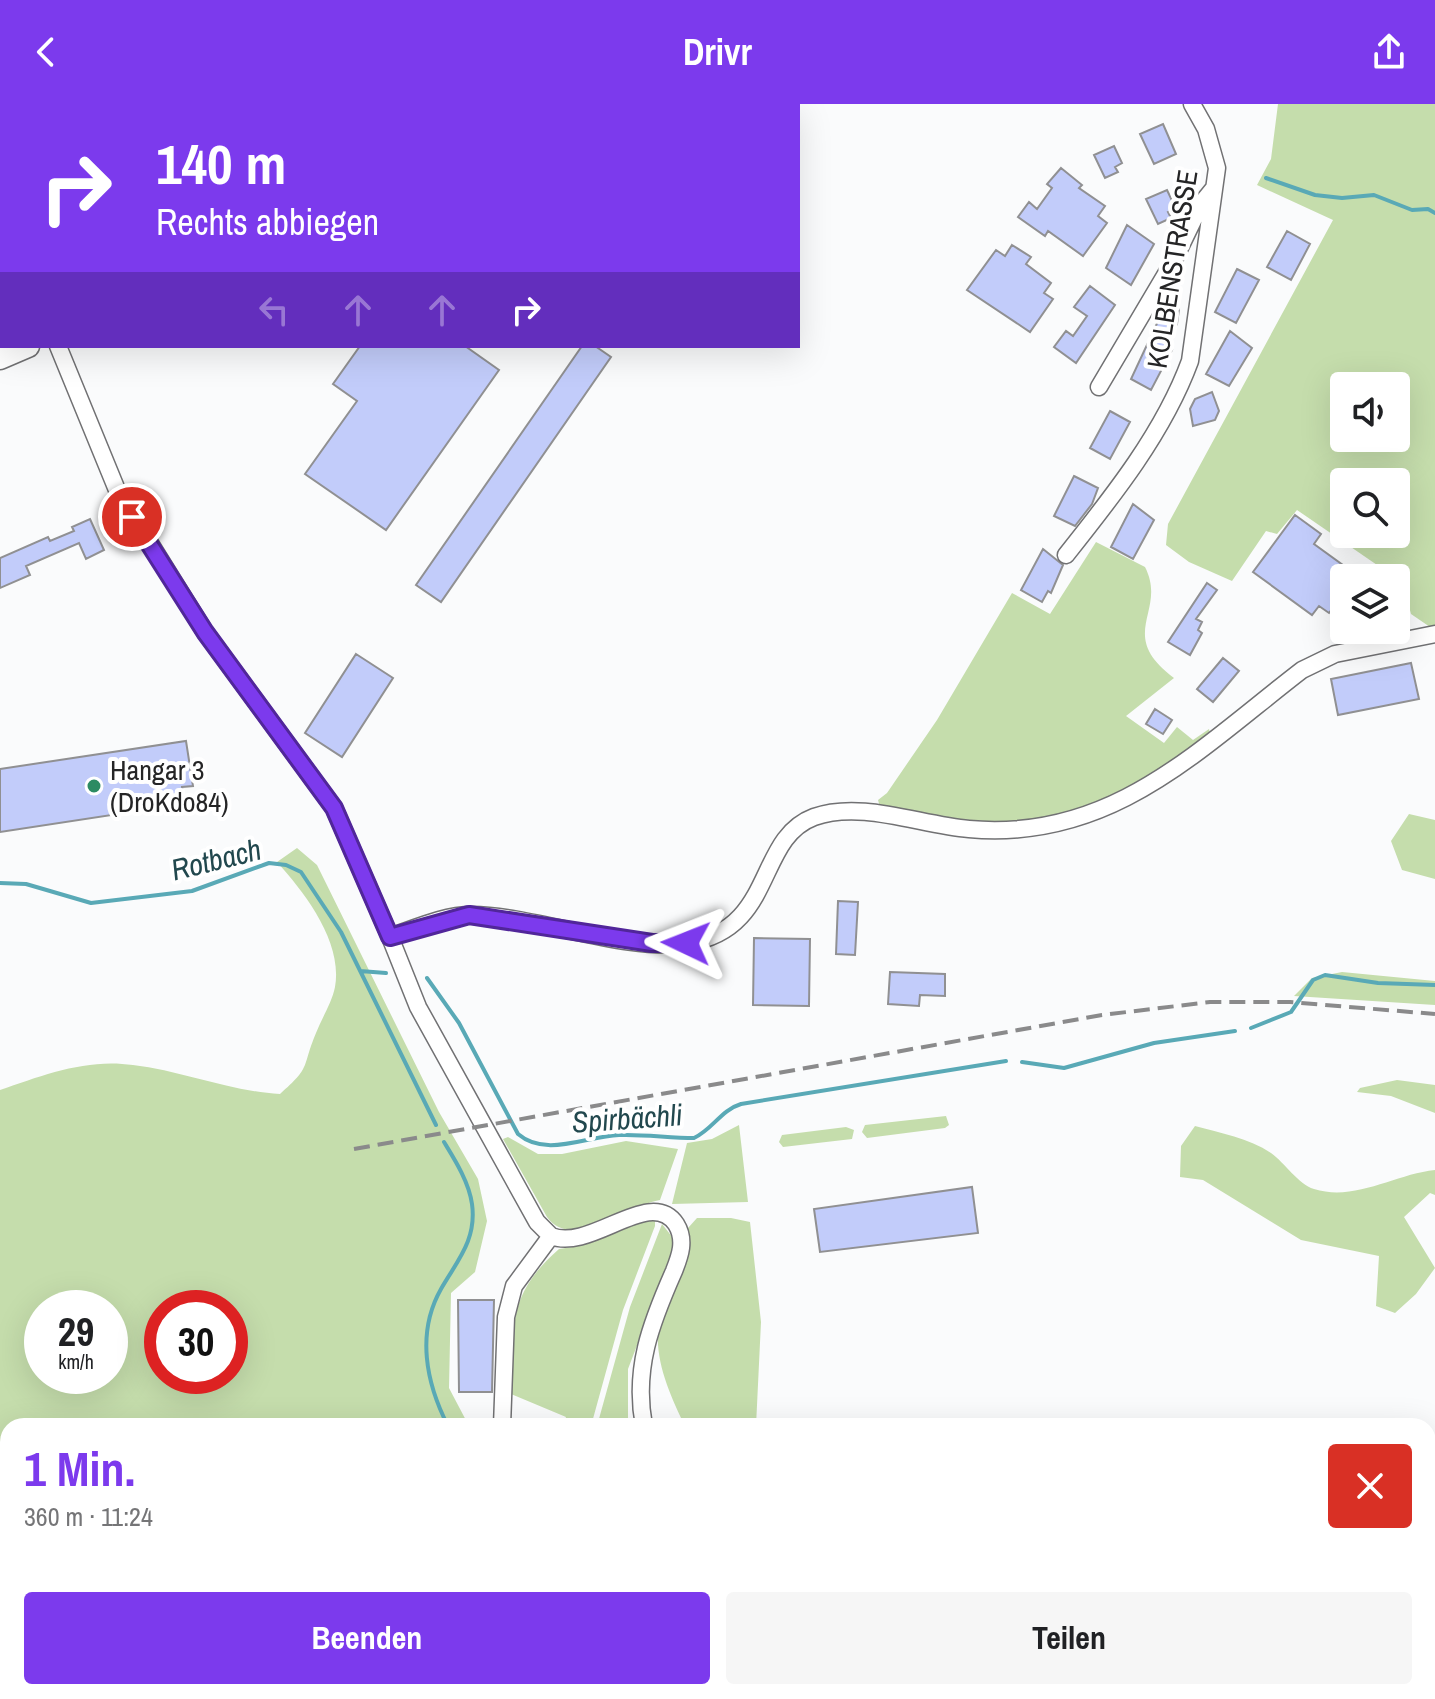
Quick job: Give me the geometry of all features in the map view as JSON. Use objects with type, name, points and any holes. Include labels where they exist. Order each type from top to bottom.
[{"type":"main road","points":[[0,358],[23,348]]},
{"type":"street","name":"KOLBENSTRASSE","points":[[1066,555],[1125,477],[1182,383],[1190,361],[1215,186],[1215,160],[1206,129],[1192,104]]},
{"type":"street","points":[[1099,387],[1173,262],[1201,204],[1215,186]]},
{"type":"street","points":[[59,348],[117,490],[205,632],[334,808],[418,1007],[537,1222],[551,1236],[570,1240],[655,1211],[669,1215],[677,1227],[681,1248],[652,1322],[640,1368],[643,1418]]},
{"type":"street","points":[[390,937],[469,915],[652,943],[686,943],[709,937],[734,926],[748,910],[787,838],[810,819],[832,812],[864,812],[971,829],[1023,829],[1067,821],[1111,807],[1155,784],[1302,670],[1335,654],[1435,634]]},
{"type":"street","points":[[502,1418],[506,1317],[514,1286],[551,1236]]},
{"type":"green space","points":[[1278,104],[1435,104],[1435,625],[1430,627],[1411,614],[1410,564],[1376,564],[1352,548],[1410,548],[1410,468],[1330,468],[1330,533],[1297,510],[1277,534],[1266,531],[1232,581],[1189,562],[1166,545],[1168,524],[1333,220],[1257,185],[1271,159]]},
{"type":"green space","points":[[1096,542],[1145,567],[1151,597],[1145,635],[1148,648],[1174,678],[1126,716],[1164,743],[1177,727],[1193,740],[1209,729],[1210,734],[1146,781],[1113,799],[1081,811],[1049,818],[983,821],[880,807],[878,800],[887,793],[937,720],[1012,593],[1050,614]]},
{"type":"green space","points":[[1409,814],[1435,820],[1435,879],[1402,870],[1391,841]]},
{"type":"green space","points":[[297,848],[317,865],[439,1112],[478,1179],[487,1221],[475,1272],[451,1293],[449,1388],[465,1418],[0,1418],[0,1090],[65,1069],[116,1063],[280,1094],[297,1078],[304,1066],[335,987],[336,970],[328,936],[310,903],[277,862]]},
{"type":"green space","points":[[1342,972],[1435,981],[1435,1005],[1294,996],[1312,978]]},
{"type":"green space","points":[[1397,1080],[1435,1085],[1435,1113],[1391,1096],[1357,1092],[1360,1088]]},
{"type":"green space","points":[[946,1116],[949,1125],[945,1128],[867,1138],[862,1132],[865,1125]]},
{"type":"green space","points":[[739,1125],[748,1202],[672,1204],[687,1143],[712,1139]]},
{"type":"green space","points":[[1195,1126],[1253,1143],[1276,1157],[1308,1186],[1329,1192],[1360,1190],[1435,1170],[1435,1195],[1430,1193],[1404,1217],[1435,1268],[1416,1294],[1395,1313],[1376,1306],[1379,1256],[1301,1240],[1203,1180],[1180,1177],[1181,1146]]},
{"type":"green space","points":[[846,1127],[854,1130],[852,1139],[783,1147],[779,1142],[782,1135]]},
{"type":"green space","points":[[508,1137],[538,1154],[562,1154],[626,1141],[678,1149],[660,1200],[601,1224],[571,1230],[558,1227],[547,1217],[503,1139]]},
{"type":"green space","points":[[697,1218],[731,1218],[750,1222],[761,1322],[756,1418],[681,1418],[673,1401],[660,1359],[658,1330],[684,1263],[688,1228]]},
{"type":"green space","points":[[646,1220],[655,1221],[623,1310],[593,1418],[566,1418],[511,1394],[513,1332],[521,1298],[529,1282],[559,1249],[573,1247]]},
{"type":"green space","points":[[662,1224],[673,1238],[674,1249],[628,1369],[628,1418],[599,1418],[630,1307]]},
{"type":"building","points":[[1163,124],[1176,154],[1154,164],[1140,134]]},
{"type":"building","points":[[1114,146],[1122,163],[1115,167],[1118,172],[1105,178],[1094,155]]},
{"type":"building","points":[[1061,168],[1082,185],[1079,188],[1105,206],[1098,216],[1107,223],[1083,256],[1048,231],[1045,236],[1018,217],[1029,202],[1037,209],[1052,188],[1047,184]]},
{"type":"building","points":[[1167,190],[1176,209],[1168,212],[1171,218],[1158,224],[1146,199]]},
{"type":"building","points":[[1127,225],[1154,244],[1131,285],[1106,268]]},
{"type":"building","points":[[1287,231],[1310,244],[1291,280],[1267,267]]},
{"type":"building","points":[[1012,245],[1031,257],[1026,264],[1051,283],[1044,293],[1053,299],[1030,332],[967,290],[996,250],[1005,256]]},
{"type":"building","points":[[1237,269],[1259,280],[1236,323],[1215,312]]},
{"type":"building","points":[[1090,286],[1115,305],[1076,363],[1054,347],[1066,331],[1073,336],[1087,316],[1074,307]]},
{"type":"building","points":[[1167,302],[1179,309],[1177,324],[1165,346],[1172,350],[1151,390],[1131,379]]},
{"type":"building","points":[[1230,331],[1252,348],[1229,386],[1206,374]]},
{"type":"building","points":[[359,348],[468,348],[499,370],[386,530],[305,474],[357,401],[333,384]]},
{"type":"building","points":[[581,348],[598,348],[611,357],[441,602],[416,585]]},
{"type":"building","points":[[1212,392],[1219,411],[1215,420],[1193,426],[1190,409],[1195,399]]},
{"type":"building","points":[[1110,411],[1130,422],[1110,459],[1090,448]]},
{"type":"building","points":[[1074,476],[1098,488],[1092,504],[1075,526],[1054,516]]},
{"type":"building","points":[[1133,504],[1154,520],[1133,559],[1111,547]]},
{"type":"building","points":[[1295,515],[1321,534],[1314,544],[1342,564],[1330,564],[1330,612],[1319,606],[1312,615],[1253,572]]},
{"type":"building","points":[[90,519],[104,550],[86,559],[79,543],[26,566],[30,575],[0,588],[0,558],[48,537],[50,541],[74,531],[72,527]]},
{"type":"building","points":[[1043,549],[1063,565],[1051,593],[1048,591],[1042,602],[1021,590]]},
{"type":"building","points":[[1207,583],[1217,590],[1196,619],[1202,622],[1198,630],[1202,633],[1190,655],[1168,642]]},
{"type":"building","points":[[356,654],[393,678],[342,757],[305,733]]},
{"type":"building","points":[[1223,658],[1239,671],[1213,702],[1197,689]]},
{"type":"building","points":[[1411,663],[1419,699],[1338,715],[1331,679]]},
{"type":"building","points":[[1155,709],[1172,720],[1163,734],[1146,724]]},
{"type":"building","name":"Hangar 3 (DroKdo84)","points":[[186,741],[193,786],[182,787],[184,804],[0,832],[0,769]]},
{"type":"building","points":[[838,901],[858,902],[855,955],[836,954]]},
{"type":"building","points":[[754,938],[810,939],[809,1006],[753,1005]]},
{"type":"building","points":[[890,972],[945,974],[945,996],[920,995],[919,1006],[888,1004]]},
{"type":"building","points":[[972,1187],[978,1233],[820,1252],[814,1209]]},
{"type":"building","points":[[458,1300],[494,1300],[492,1392],[459,1392]]},
{"type":"waterway","points":[[1266,178],[1315,195],[1342,198],[1374,195],[1412,210],[1428,209],[1435,213]]},
{"type":"waterway","name":"Rotbach","points":[[0,883],[26,884],[91,903],[192,891],[269,863],[286,865],[301,872],[341,932],[436,1125]]},
{"type":"waterway","points":[[360,971],[386,973]]},
{"type":"waterway","name":"Spirbächli","points":[[1251,1028],[1291,1012],[1313,980],[1325,975],[1378,983],[1435,985]]},
{"type":"waterway","name":"Spirbächli","points":[[427,978],[459,1023],[518,1134],[541,1144],[567,1144],[619,1135],[694,1138],[741,1104],[1006,1061]]},
{"type":"waterway","name":"Spirbächli","points":[[1022,1062],[1064,1068],[1154,1043],[1235,1031]]},
{"type":"waterway","name":"Rotbach","points":[[444,1142],[468,1188],[473,1217],[469,1239],[441,1289],[428,1323],[427,1358],[434,1393],[444,1418]]},
{"type":"railway","points":[[354,1149],[1102,1015],[1210,1002],[1290,1002],[1435,1014]]},
{"type":"place","name":"Hangar 3 (DroKdo84)","points":[[94,786]]},
{"type":"route","points":[[132,517],[205,632],[334,808],[390,937],[469,915],[652,943],[686,943]]}]
